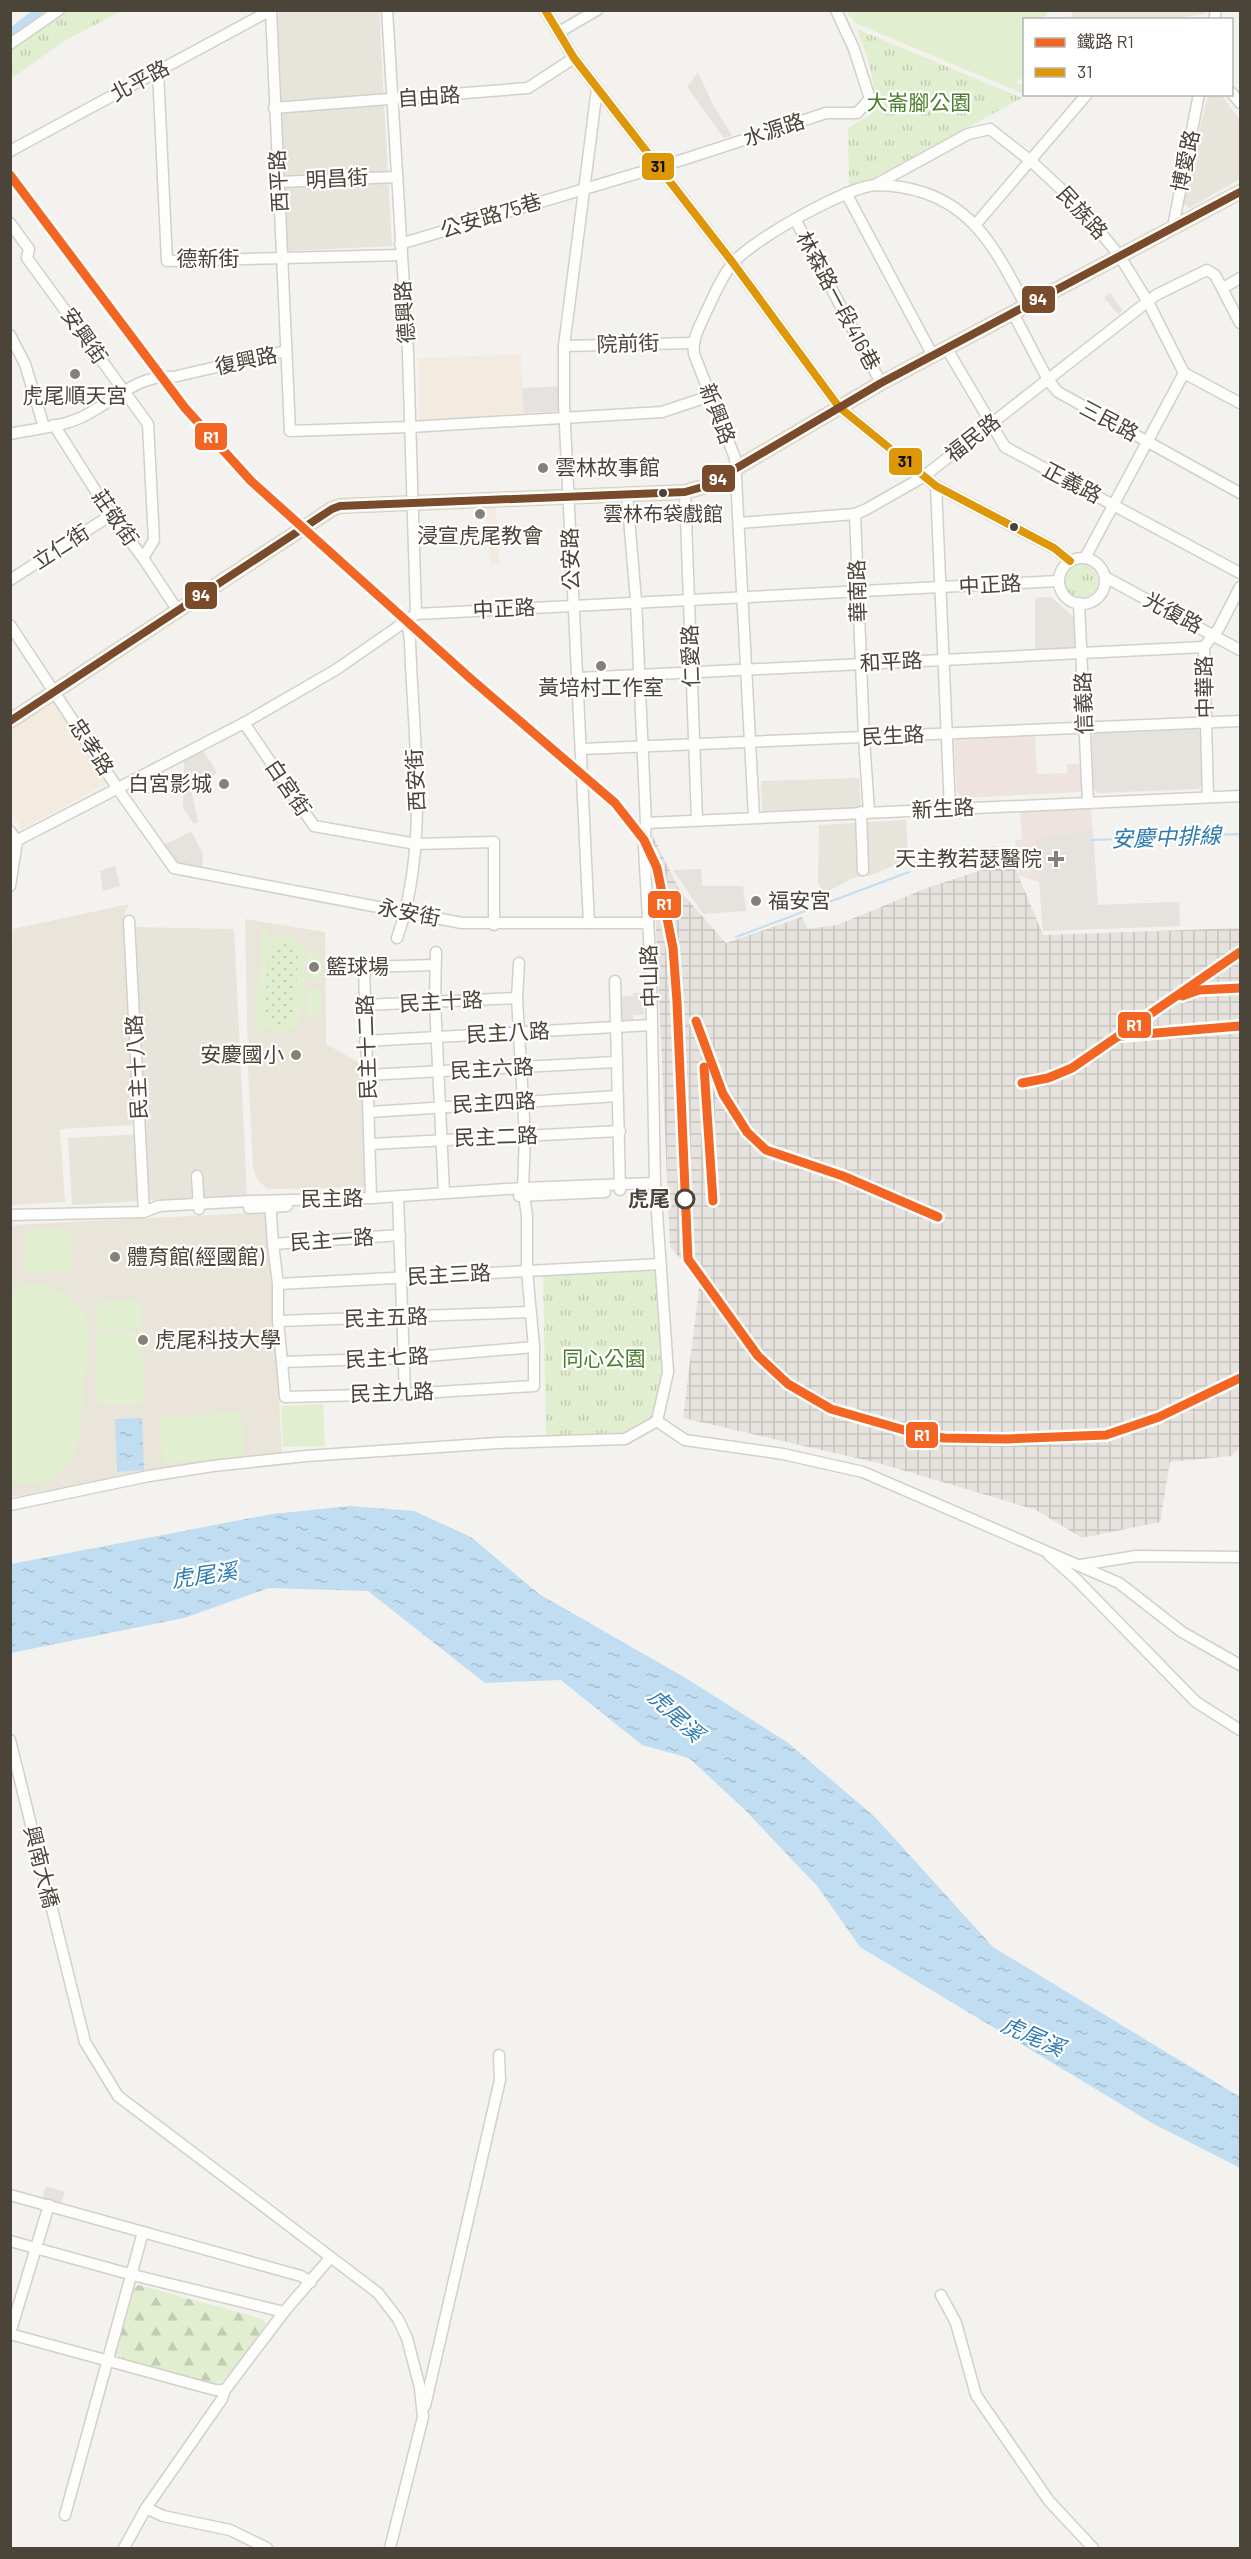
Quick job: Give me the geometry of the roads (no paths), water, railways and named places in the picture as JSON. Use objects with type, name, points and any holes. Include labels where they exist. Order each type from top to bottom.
[{"type":"main road","points":[[10,721],[300,529],[340,506],[685,492],[706,486],[881,383],[1240,192]]},
{"type":"street","points":[[10,44],[59,10]]},
{"type":"street","name":"北平路","points":[[10,151],[271,10]]},
{"type":"street","name":"西平路","points":[[271,10],[286,351]]},
{"type":"street","name":"德興路","points":[[387,10],[410,427],[411,617]]},
{"type":"street","points":[[545,10],[597,89],[733,263],[840,407],[936,486],[1054,548],[1070,561]]},
{"type":"street","points":[[559,32],[597,10]]},
{"type":"street","name":"水源路","points":[[583,189],[826,113],[857,113],[870,99],[854,49],[836,10]]},
{"type":"street","name":"自由路","points":[[274,108],[528,88],[574,57]]},
{"type":"street","name":"德新街","points":[[158,71],[167,261],[282,258],[401,250]]},
{"type":"street","name":"公安路","points":[[589,922],[568,496],[564,346],[597,89]]},
{"type":"street","points":[[976,224],[1032,162],[1085,96]]},
{"type":"street","name":"博愛路","points":[[1173,227],[1199,96]]},
{"type":"street","name":"民族路","points":[[875,185],[968,134],[990,129],[1032,162],[1076,203],[1119,255],[1148,302],[1184,373]]},
{"type":"street","name":"明昌街","points":[[279,182],[396,177]]},
{"type":"street","points":[[693,343],[716,291],[733,263],[795,219],[846,193],[875,185]]},
{"type":"street","name":"三民路","points":[[875,185],[904,187],[927,193],[954,207],[976,224],[996,253],[1048,380],[1071,400],[1240,494]]},
{"type":"street","name":"公安路75巷","points":[[401,250],[583,189]]},
{"type":"street","points":[[846,193],[933,356]]},
{"type":"street","name":"林森路一段416巷","points":[[795,219],[881,383]]},
{"type":"street","name":"安興街","points":[[10,223],[29,249],[27,258],[148,424],[154,540],[143,558]]},
{"type":"street","name":"福民路","points":[[739,524],[855,514],[923,477],[1156,295],[1207,270],[1215,275],[1223,288]]},
{"type":"street","points":[[1240,278],[1223,288],[1240,323]]},
{"type":"street","name":"莊敬街","points":[[10,335],[25,364],[49,426],[178,610]]},
{"type":"street","name":"院前街","points":[[564,346],[693,343]]},
{"type":"street","name":"新興路","points":[[693,343],[694,354],[735,458],[754,817]]},
{"type":"street","name":"正義路","points":[[947,349],[993,423],[994,431],[1005,447],[1240,573]]},
{"type":"street","name":"復興路","points":[[10,434],[82,417],[124,392],[158,376],[173,377],[286,351],[290,431],[410,427],[662,412],[710,396]]},
{"type":"street","points":[[1105,577],[1101,593],[1088,602],[1079,603],[1062,593],[1059,581],[1061,572],[1070,561],[1085,558],[1184,373],[1240,403]]},
{"type":"street","points":[[936,486],[950,809]]},
{"type":"street","name":"仁愛路","points":[[685,492],[697,820]]},
{"type":"street","name":"中山路","points":[[627,494],[636,601],[643,746],[646,823],[644,847],[656,1186],[668,1372],[657,1421]]},
{"type":"street","name":"華南路","points":[[855,514],[864,738],[863,870]]},
{"type":"street","name":"立仁街","points":[[10,580],[111,515]]},
{"type":"street","name":"光復路","points":[[1085,558],[1096,563],[1105,577],[1240,650]]},
{"type":"street","name":"中正路","points":[[411,617],[690,598],[1059,581]]},
{"type":"street","name":"中華路","points":[[1208,797],[1204,646],[1213,635],[1240,587]]},
{"type":"street","name":"信義路","points":[[1079,603],[1088,803]]},
{"type":"street","points":[[14,843],[244,723],[337,669],[411,617]]},
{"type":"street","name":"西安街","points":[[397,938],[405,913],[418,820],[410,641],[411,617]]},
{"type":"street","name":"忠孝路","points":[[10,625],[117,788],[174,868]]},
{"type":"street","name":"和平路","points":[[578,678],[1204,646]]},
{"type":"street","name":"民生路","points":[[582,749],[1240,721]]},
{"type":"street","name":"白宮街","points":[[244,723],[314,826],[416,844],[494,842],[494,925]]},
{"type":"street","name":"新生路","points":[[646,823],[1240,796]]},
{"type":"street","points":[[10,831],[14,843],[10,886]]},
{"type":"street","name":"永安街","points":[[174,868],[462,923],[494,925],[648,923]]},
{"type":"street","name":"民主十八路","points":[[129,921],[144,1212]]},
{"type":"street","points":[[436,952],[435,1002],[444,1192]]},
{"type":"street","points":[[519,963],[517,998],[525,1136],[524,1192],[527,1216],[527,1271],[534,1347]]},
{"type":"street","name":"民主十二路","points":[[371,1198],[364,967],[435,965]]},
{"type":"street","points":[[615,981],[620,1188]]},
{"type":"street","name":"民主十路","points":[[365,1005],[517,998]]},
{"type":"street","name":"民主八路","points":[[365,1041],[651,1025]]},
{"type":"street","name":"民主六路","points":[[367,1076],[616,1062]]},
{"type":"street","name":"民主四路","points":[[370,1112],[618,1096]]},
{"type":"street","name":"民主二路","points":[[371,1144],[620,1131]]},
{"type":"street","points":[[197,1176],[199,1207]]},
{"type":"street","name":"民主路","points":[[10,1215],[144,1212],[159,1206],[199,1207],[371,1198],[398,1199],[444,1192],[524,1192],[656,1186]]},
{"type":"street","points":[[270,1203],[524,1192]]},
{"type":"street","points":[[398,1199],[405,1394]]},
{"type":"street","name":"民主一路","points":[[270,1203],[273,1244],[400,1235]]},
{"type":"street","points":[[273,1244],[278,1284],[278,1321],[282,1362]]},
{"type":"street","name":"民主三路","points":[[278,1284],[662,1264]]},
{"type":"street","name":"民主五路","points":[[278,1321],[530,1312]]},
{"type":"street","name":"民主七路","points":[[282,1362],[404,1358],[534,1347]]},
{"type":"street","name":"民主九路","points":[[282,1362],[285,1397],[405,1394],[534,1386],[534,1347]]},
{"type":"street","points":[[10,1505],[149,1476],[306,1456],[498,1443],[625,1439],[657,1421],[685,1440],[783,1454],[863,1472],[1119,1583],[1182,1632],[1240,1665]]},
{"type":"street","points":[[1040,1548],[1076,1579],[1196,1701],[1240,1730]]},
{"type":"street","points":[[1081,1565],[1136,1556],[1240,1557]]},
{"type":"street","name":"興南大橋","points":[[10,1740],[72,1994],[86,2042],[118,2096],[378,2292],[398,2319],[407,2338],[420,2388],[423,2417]]},
{"type":"street","points":[[390,2548],[423,2417],[500,2080],[499,2055]]},
{"type":"street","points":[[10,2194],[301,2276],[311,2282]]},
{"type":"street","points":[[49,2205],[10,2333],[215,2390],[225,2390]]},
{"type":"street","points":[[65,2516],[133,2276],[143,2232]]},
{"type":"street","points":[[10,2241],[133,2276],[284,2313]]},
{"type":"street","points":[[124,2548],[146,2508],[222,2399],[225,2390],[330,2258]]},
{"type":"street","points":[[941,2295],[956,2323],[976,2395],[1049,2501],[1093,2548]]},
{"type":"street","points":[[146,2508],[163,2516],[230,2530],[267,2548]]},
{"type":"water","points":[[142,1418],[144,1470],[117,1472],[115,1419]]},
{"type":"water","name":"虎尾溪","points":[[350,1506],[414,1511],[471,1537],[539,1594],[684,1677],[787,1742],[875,1817],[993,1947],[1240,2097],[1240,2168],[1152,2123],[860,1947],[818,1887],[744,1809],[689,1758],[642,1745],[561,1680],[485,1683],[368,1591],[269,1588],[184,1618],[11,1653],[11,1564],[272,1514]]},
{"type":"waterway","points":[[10,33],[40,10]]},
{"type":"waterway","name":"安慶中排線","points":[[1092,840],[1240,834]]},
{"type":"waterway","name":"安慶中排線","points":[[736,937],[909,872]]},
{"type":"rail line","name":"R1","points":[[10,175],[185,408],[251,481],[471,679],[615,803],[644,840],[657,868],[673,948],[688,1259],[758,1356],[788,1384],[831,1409],[925,1436],[945,1438],[1006,1439],[1106,1435],[1159,1417],[1240,1378]]},
{"type":"rail line","name":"R1","points":[[1022,1083],[1048,1078],[1072,1068],[1240,952]]},
{"type":"rail line","name":"R1","points":[[1182,996],[1199,990],[1240,988]]},
{"type":"rail line","name":"R1","points":[[696,1021],[723,1094],[747,1132],[766,1150],[843,1176],[938,1217]]},
{"type":"rail line","name":"R1","points":[[1120,1036],[1240,1026]]},
{"type":"rail line","name":"R1","points":[[704,1067],[713,1201]]},
{"type":"place","name":"虎尾順天宮","points":[[75,374]]},
{"type":"place","name":"雲林故事館","points":[[543,468]]},
{"type":"place","name":"雲林布袋戲館","points":[[663,493]]},
{"type":"place","name":"浸宣虎尾教會","points":[[480,514]]},
{"type":"place","name":"黃培村工作室","points":[[601,666]]},
{"type":"place","name":"白宮影城","points":[[224,784]]},
{"type":"place","name":"天主教若瑟醫院","points":[[1056,859]]},
{"type":"place","name":"福安宮","points":[[756,901]]},
{"type":"place","name":"籃球場","points":[[314,967]]},
{"type":"place","name":"安慶國小","points":[[296,1055]]},
{"type":"place","name":"虎尾","points":[[685,1199]]},
{"type":"place","name":"體育館(經國館)","points":[[115,1257]]},
{"type":"place","name":"虎尾科技大學","points":[[143,1340]]},
{"type":"park label","name":"大崙腳公園","points":[[919,103]]},
{"type":"park label","name":"同心公園","points":[[604,1359]]}]
